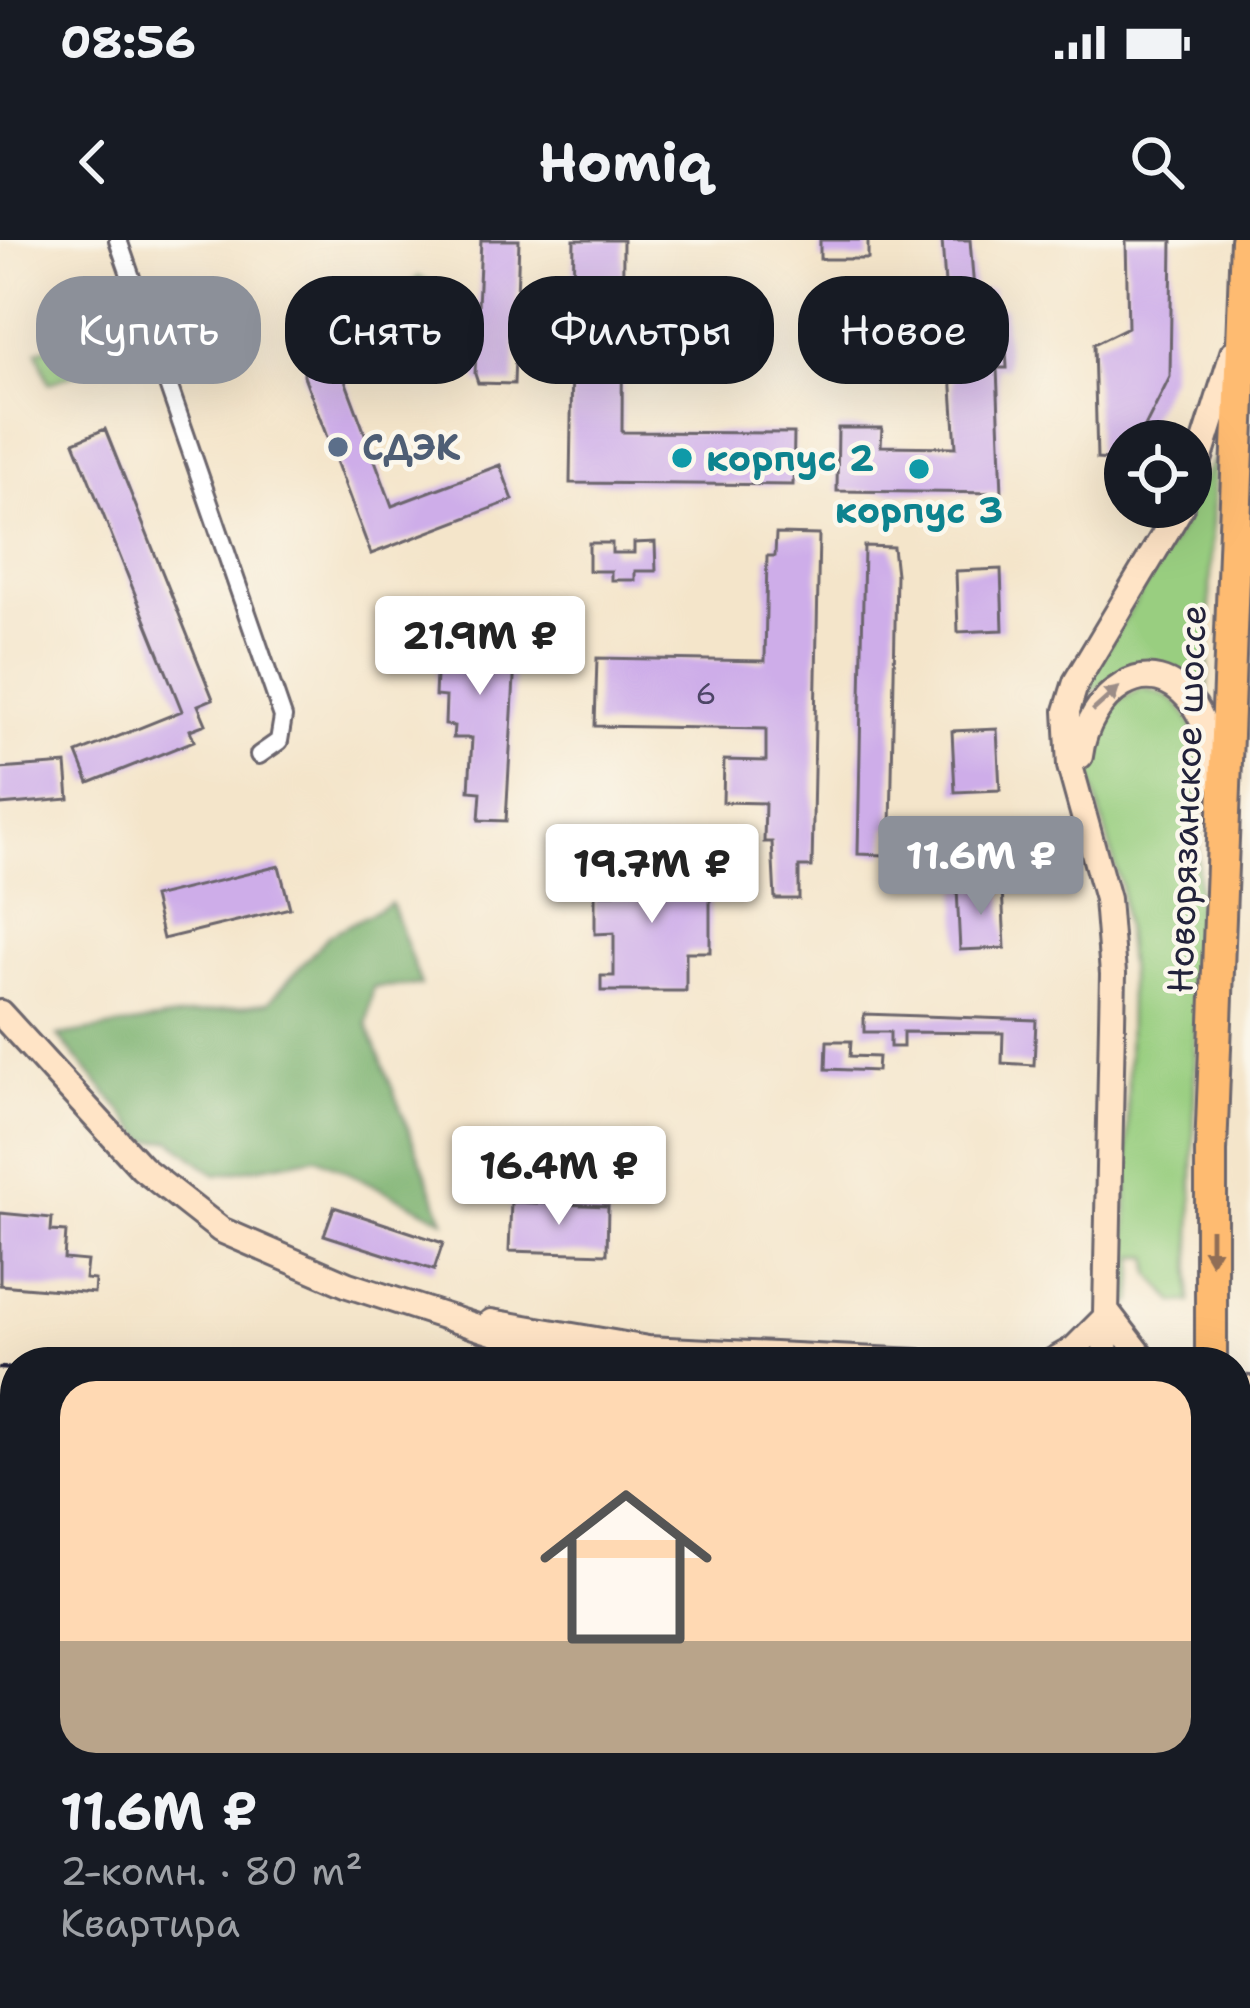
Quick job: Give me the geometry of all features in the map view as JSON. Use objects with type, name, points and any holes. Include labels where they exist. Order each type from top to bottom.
[{"type":"highway","name":"Новорязанское шоссе","points":[[1211,1347],[1211,1152],[1246,240]]},
{"type":"main road","points":[[1212,426],[1245,280]]},
{"type":"main road","points":[[1106,1347],[1113,974],[1107,898],[1067,735],[1076,682],[1168,528]]},
{"type":"main road","points":[[1083,806],[1084,725],[1106,694],[1148,679],[1180,692],[1205,725],[1225,827]]},
{"type":"main road","points":[[0,1013],[177,1200],[277,1258],[539,1347]]},
{"type":"main road","points":[[418,1307],[636,1347]]},
{"type":"main road","points":[[1076,1347],[1109,1314]]},
{"type":"main road","points":[[1109,1314],[1134,1347]]},
{"type":"street","points":[[118,240],[283,717],[279,741],[259,755]]},
{"type":"green space","points":[[1180,528],[1212,528],[1207,702],[1132,670],[1093,690],[1077,714],[1082,689]]},
{"type":"green space","points":[[1142,688],[1167,696],[1183,710],[1200,756],[1191,1302],[1175,1303],[1151,1274],[1150,1257],[1136,1257],[1133,1302],[1126,1305],[1129,975],[1121,886],[1088,753],[1100,711]]},
{"type":"green space","points":[[391,903],[421,985],[373,987],[367,1024],[444,1220],[317,1157],[216,1175],[171,1140],[147,1141],[58,1036],[269,1002],[329,935]]},
{"type":"building","points":[[481,240],[519,240],[518,276],[508,276],[508,384],[484,383],[484,276],[479,276]]},
{"type":"building","name":"корпус 2","points":[[574,240],[623,240],[623,276],[573,276]]},
{"type":"building","points":[[820,240],[868,240],[868,259],[820,259]]},
{"type":"building","name":"корпус 3","points":[[942,240],[970,240],[973,276],[944,276]]},
{"type":"building","points":[[1126,240],[1172,240],[1170,377],[1148,420],[1104,420],[1104,460],[1097,459],[1094,344],[1128,327]]},
{"type":"building","points":[[307,384],[346,384],[392,506],[500,465],[513,500],[371,554]]},
{"type":"building","name":"корпус 2","points":[[572,384],[622,384],[622,432],[794,433],[793,485],[570,483]]},
{"type":"building","name":"корпус 3","points":[[952,384],[998,384],[1002,493],[837,491],[838,428],[882,428],[881,446],[956,447]]},
{"type":"building","points":[[105,429],[213,699],[198,705],[206,724],[190,730],[194,741],[89,783],[77,753],[182,711],[74,442]]},
{"type":"building","points":[[776,534],[819,535],[812,867],[799,867],[799,899],[775,899],[772,842],[764,842],[765,803],[723,802],[724,760],[766,761],[766,729],[595,726],[597,658],[765,661],[767,556],[775,556]]},
{"type":"building","points":[[655,542],[656,571],[635,571],[635,580],[611,580],[611,571],[589,571],[589,543],[612,543],[612,553],[634,553],[634,543]]},
{"type":"building","points":[[864,546],[893,547],[896,574],[891,828],[886,828],[885,855],[858,854]]},
{"type":"building","points":[[1001,569],[1003,630],[958,632],[956,571]]},
{"type":"building","points":[[459,604],[482,606],[481,622],[517,624],[506,821],[479,820],[481,792],[469,791],[472,738],[453,738],[454,726],[445,725],[446,697],[435,696],[439,612],[459,613]]},
{"type":"building","points":[[997,729],[1000,790],[955,792],[952,731]]},
{"type":"building","points":[[66,764],[69,799],[0,805],[0,769]]},
{"type":"building","points":[[614,861],[686,861],[686,896],[710,896],[710,952],[686,952],[686,991],[601,991],[601,976],[614,976],[614,933],[595,934],[595,894],[614,894]]},
{"type":"building","points":[[279,866],[290,908],[163,939],[153,897]]},
{"type":"building","points":[[1002,887],[1005,948],[960,950],[957,889]]},
{"type":"building","points":[[864,1014],[1036,1020],[1034,1065],[1002,1063],[1003,1033],[903,1032],[903,1047],[890,1047],[890,1032],[864,1032]]},
{"type":"building","points":[[827,1041],[851,1041],[850,1056],[878,1057],[877,1071],[826,1069]]},
{"type":"building","points":[[511,1202],[608,1206],[607,1254],[509,1251]]},
{"type":"building","points":[[334,1207],[443,1243],[434,1270],[324,1235]]},
{"type":"building","points":[[0,1213],[52,1218],[51,1231],[66,1232],[64,1259],[87,1261],[85,1279],[95,1280],[94,1293],[0,1285]]},
{"type":"place","name":"СДЭК","points":[[338,447]]},
{"type":"place","name":"корпус 2","points":[[682,458]]},
{"type":"place","name":"корпус 3","points":[[919,469]]}]
